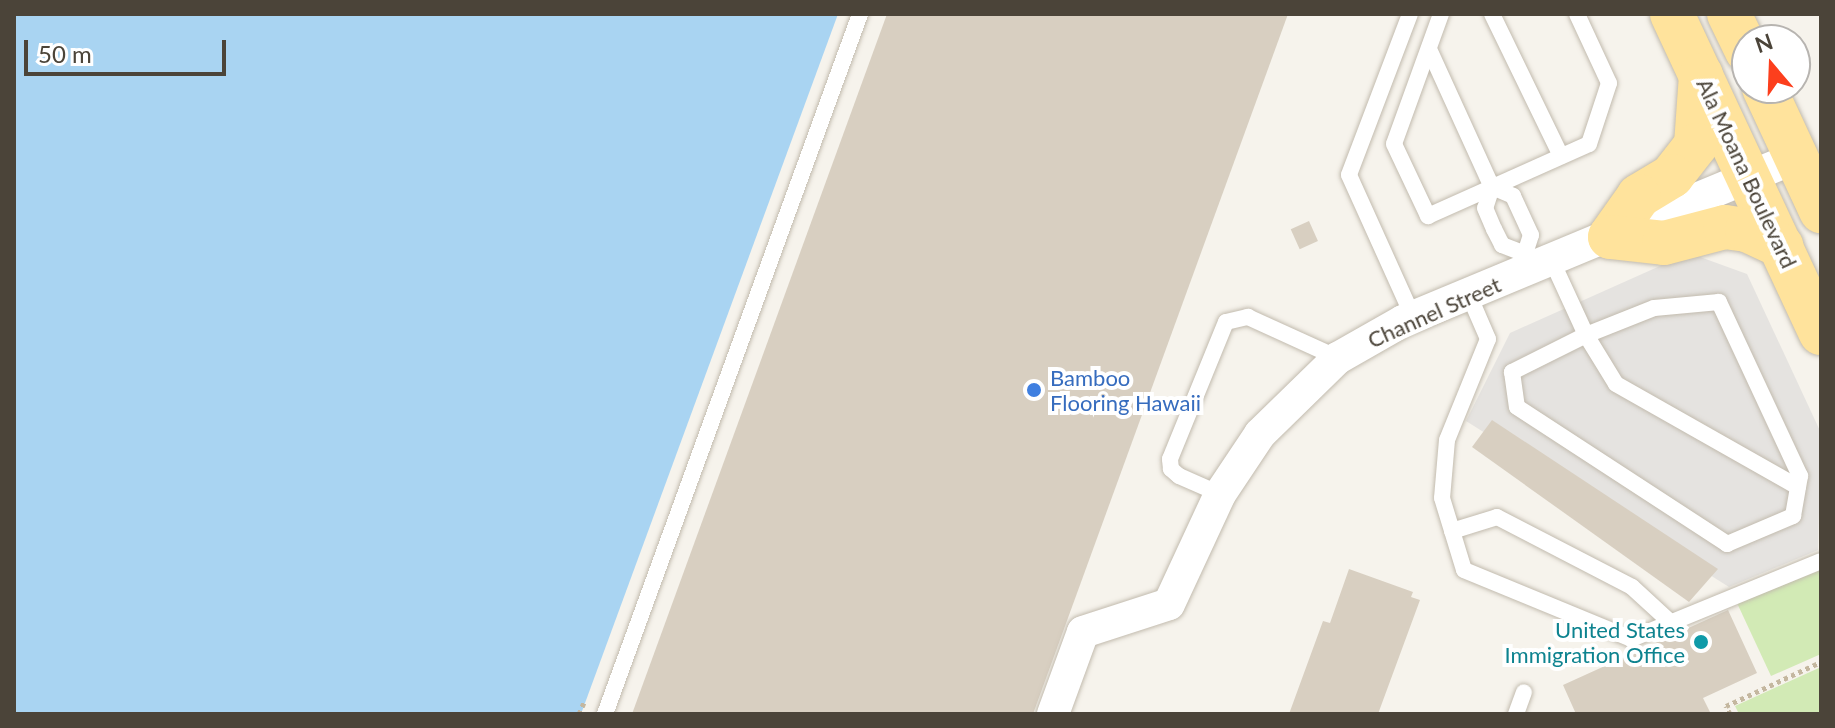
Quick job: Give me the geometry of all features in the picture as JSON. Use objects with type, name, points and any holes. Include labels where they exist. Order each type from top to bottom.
[{"type":"main road","name":"Ala Moana Boulevard","points":[[1672,14],[1821,333]]},
{"type":"main road","points":[[1701,75],[1696,145],[1672,176],[1639,196],[1610,237],[1664,243],[1725,227],[1747,230],[1781,246]]},
{"type":"main road","points":[[1772,104],[1821,211]]},
{"type":"street","name":"Channel Street","points":[[1053,714],[1083,632],[1169,604],[1220,494],[1260,434],[1338,358],[1413,317],[1469,295],[1536,261],[1610,237],[1750,180],[1797,157]]},
{"type":"lane","points":[[605,714],[860,14]]},
{"type":"lane","points":[[1410,14],[1349,175],[1413,317]]},
{"type":"lane","points":[[1441,14],[1394,144],[1428,216],[1589,144],[1609,83],[1577,14]]},
{"type":"lane","points":[[1492,14],[1561,156]]},
{"type":"lane","points":[[1429,49],[1492,187],[1513,196],[1531,235],[1536,261],[1616,384],[1798,487]]},
{"type":"lane","points":[[1492,187],[1485,208],[1502,245],[1536,261]]},
{"type":"lane","points":[[1469,295],[1488,339],[1447,440],[1442,498],[1464,570],[1631,639],[1821,561]]},
{"type":"lane","points":[[1719,302],[1800,476],[1793,516],[1727,544],[1517,407],[1512,372],[1586,335],[1654,308],[1719,302]]},
{"type":"lane","points":[[1220,494],[1179,476],[1170,459],[1226,322],[1248,317],[1338,358]]},
{"type":"lane","points":[[1452,531],[1497,517],[1632,587],[1670,622]]},
{"type":"lane","points":[[1516,714],[1524,692]]},
{"type":"path","points":[[1730,714],[1726,706],[1821,662]]},
{"type":"green space","points":[[1821,570],[1821,654],[1771,676],[1737,603]]},
{"type":"green space","points":[[1821,667],[1821,714],[1739,714],[1735,706]]},
{"type":"shaded area","points":[[1689,253],[1747,274],[1821,433],[1818,550],[1729,587],[1466,421],[1510,333]]},
{"type":"water","points":[[14,14],[838,14],[581,714],[14,714]]},
{"type":"building","points":[[887,14],[1288,14],[1033,714],[632,714]]},
{"type":"building","points":[[1309,221],[1318,241],[1300,249],[1291,229]]},
{"type":"building","points":[[1492,420],[1718,569],[1689,602],[1472,447]]},
{"type":"building","points":[[1349,569],[1413,592],[1411,597],[1420,600],[1378,714],[1289,714],[1323,621],[1330,623]]},
{"type":"building","name":"United States Immigration Office","points":[[1728,610],[1757,673],[1703,698],[1711,714],[1576,714],[1563,685]]},
{"type":"place","name":"Bamboo Flooring Hawaii","points":[[1034,390]]},
{"type":"place","name":"United States Immigration Office","points":[[1701,642]]}]
